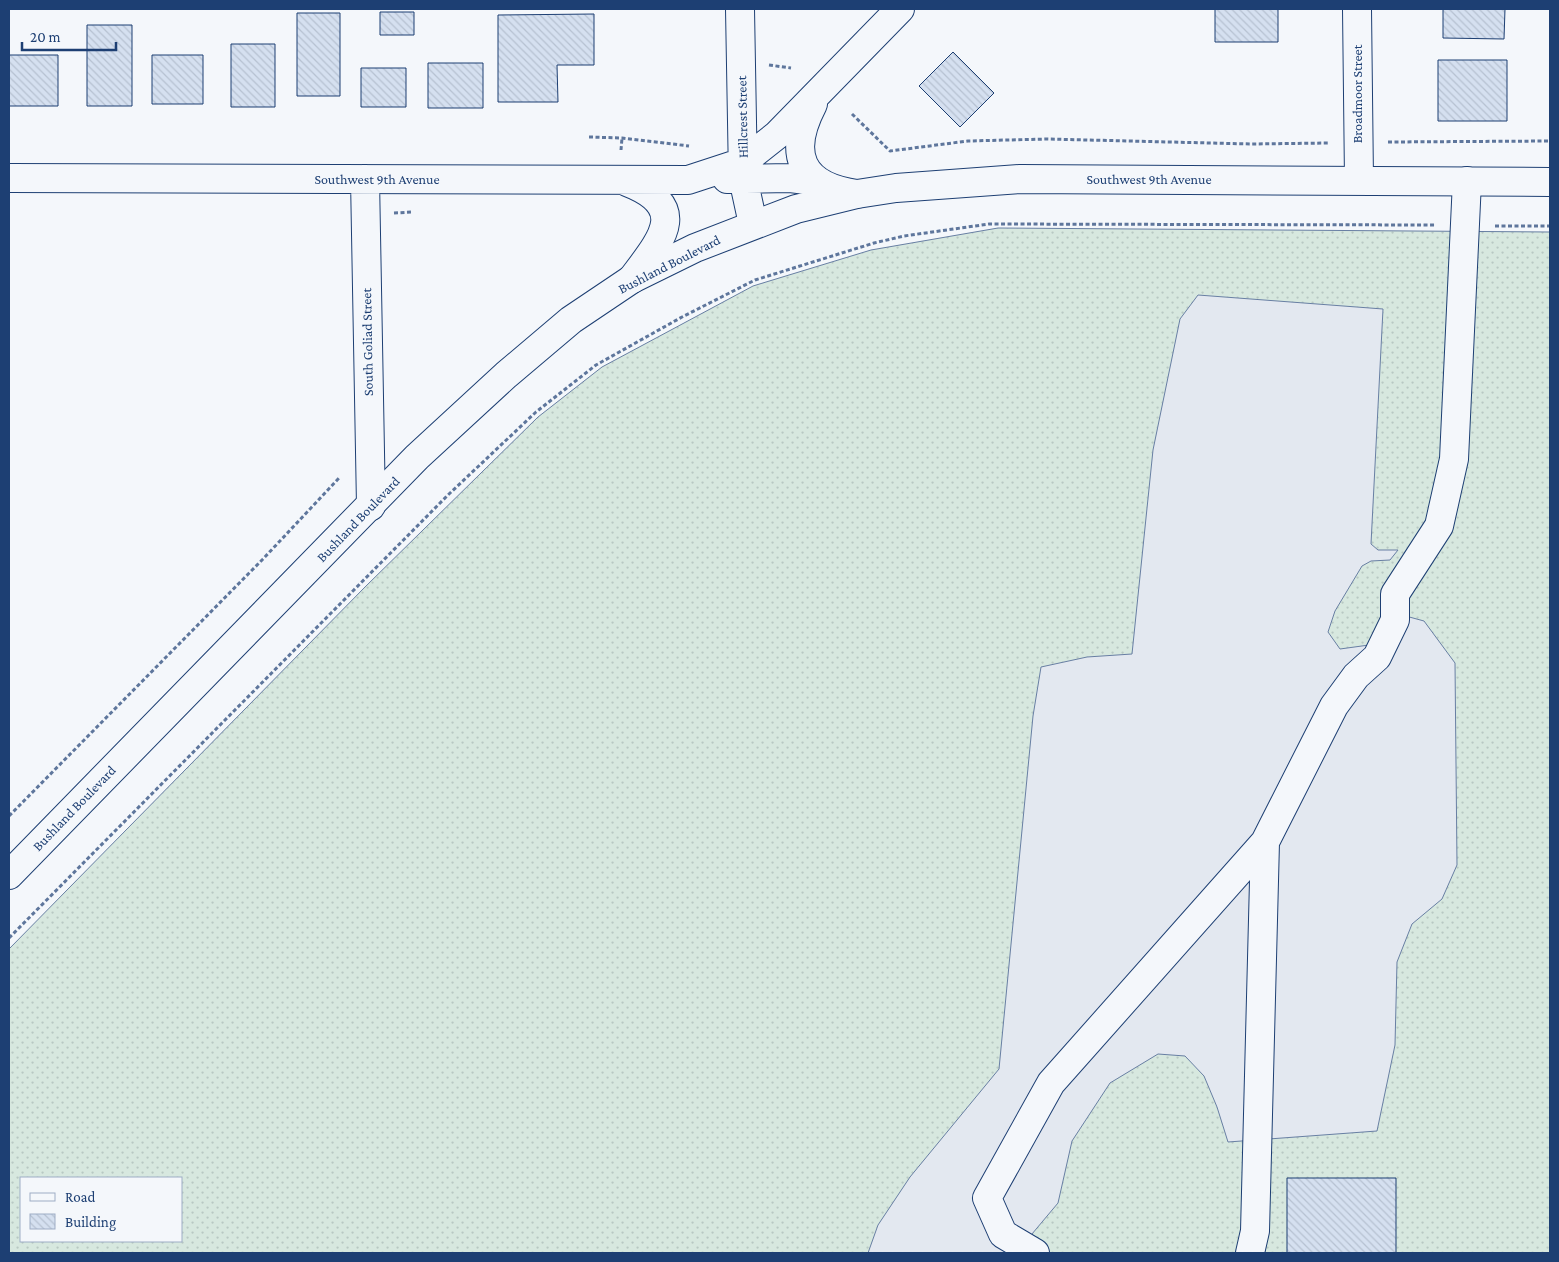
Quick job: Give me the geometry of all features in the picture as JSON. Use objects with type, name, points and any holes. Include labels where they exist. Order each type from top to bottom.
[{"type":"street","name":"Hillcrest Street","points":[[740,9],[743,170],[753,224]]},
{"type":"street","points":[[743,170],[900,9]]},
{"type":"street","name":"Broadmoor Street","points":[[1357,9],[1358,180]]},
{"type":"street","points":[[815,181],[805,169],[799,149],[801,132],[820,90]]},
{"type":"street","points":[[621,166],[660,200],[665,214],[663,233],[653,252],[632,279]]},
{"type":"street","name":"Southwest 9th Avenue","points":[[9,178],[365,178],[621,166],[688,180],[743,170]]},
{"type":"street","points":[[743,170],[815,181],[837,191],[857,194]]},
{"type":"street","name":"South Goliad Street","points":[[365,178],[371,506]]},
{"type":"street","name":"Southwest 9th Avenue","points":[[753,224],[796,209],[857,194],[952,183],[1020,179],[1550,182]]},
{"type":"street","points":[[1035,1253],[1003,1234],[987,1198],[1005,1165],[1051,1083],[1265,842],[1334,706],[1356,676],[1377,657],[1396,620],[1395,594],[1439,526],[1454,459],[1467,181]]},
{"type":"street","name":"Bushland Boulevard","points":[[9,875],[417,457],[506,375],[572,320],[632,279],[695,248],[753,224]]},
{"type":"street","points":[[1250,1253],[1255,1231],[1265,842]]},
{"type":"path","points":[[766,64],[791,68]]},
{"type":"path","points":[[852,114],[890,151],[968,141],[1046,139],[1251,144],[1338,143]]},
{"type":"path","points":[[590,137],[622,138],[697,146]]},
{"type":"path","points":[[621,166],[622,138]]},
{"type":"path","points":[[1379,142],[1550,141]]},
{"type":"path","points":[[9,938],[449,494],[536,412],[596,365],[682,317],[755,280],[874,243],[904,236],[989,224],[1550,226]]},
{"type":"path","points":[[9,816],[263,559],[345,471]]},
{"type":"shaded area","points":[[998,228],[1550,232],[1550,1253],[9,1253],[9,949],[365,587],[538,417],[602,367],[753,286],[871,250]]},
{"type":"shaded area","points":[[1198,295],[1383,309],[1371,544],[1378,550],[1398,550],[1390,560],[1371,561],[1362,566],[1335,611],[1328,632],[1340,649],[1369,645],[1402,615],[1424,621],[1455,663],[1457,865],[1442,899],[1412,924],[1397,962],[1395,1045],[1377,1131],[1228,1142],[1217,1107],[1204,1076],[1185,1056],[1158,1054],[1110,1083],[1072,1141],[1058,1203],[1016,1253],[868,1253],[878,1225],[910,1177],[999,1069],[1033,716],[1041,667],[1087,657],[1132,654],[1153,450],[1180,319]]},
{"type":"building","points":[[1215,9],[1278,9],[1278,42],[1215,42]]},
{"type":"building","points":[[1443,9],[1505,9],[1504,39],[1443,38]]},
{"type":"building","points":[[380,12],[414,12],[414,35],[380,35]]},
{"type":"building","points":[[297,13],[340,13],[340,96],[297,96]]},
{"type":"building","points":[[594,14],[594,65],[557,65],[558,102],[498,102],[498,15]]},
{"type":"building","points":[[87,25],[132,25],[132,106],[87,106]]},
{"type":"building","points":[[231,44],[275,44],[275,107],[231,107]]},
{"type":"building","points":[[953,52],[994,93],[960,127],[919,86]]},
{"type":"building","points":[[9,55],[58,55],[58,106],[9,106]]},
{"type":"building","points":[[152,55],[203,55],[203,104],[152,104]]},
{"type":"building","points":[[1438,60],[1507,60],[1507,121],[1438,121]]},
{"type":"building","points":[[428,63],[483,63],[483,108],[428,108]]},
{"type":"building","points":[[361,68],[406,68],[406,107],[361,107]]},
{"type":"building","points":[[1287,1178],[1396,1178],[1396,1253],[1287,1253]]}]
